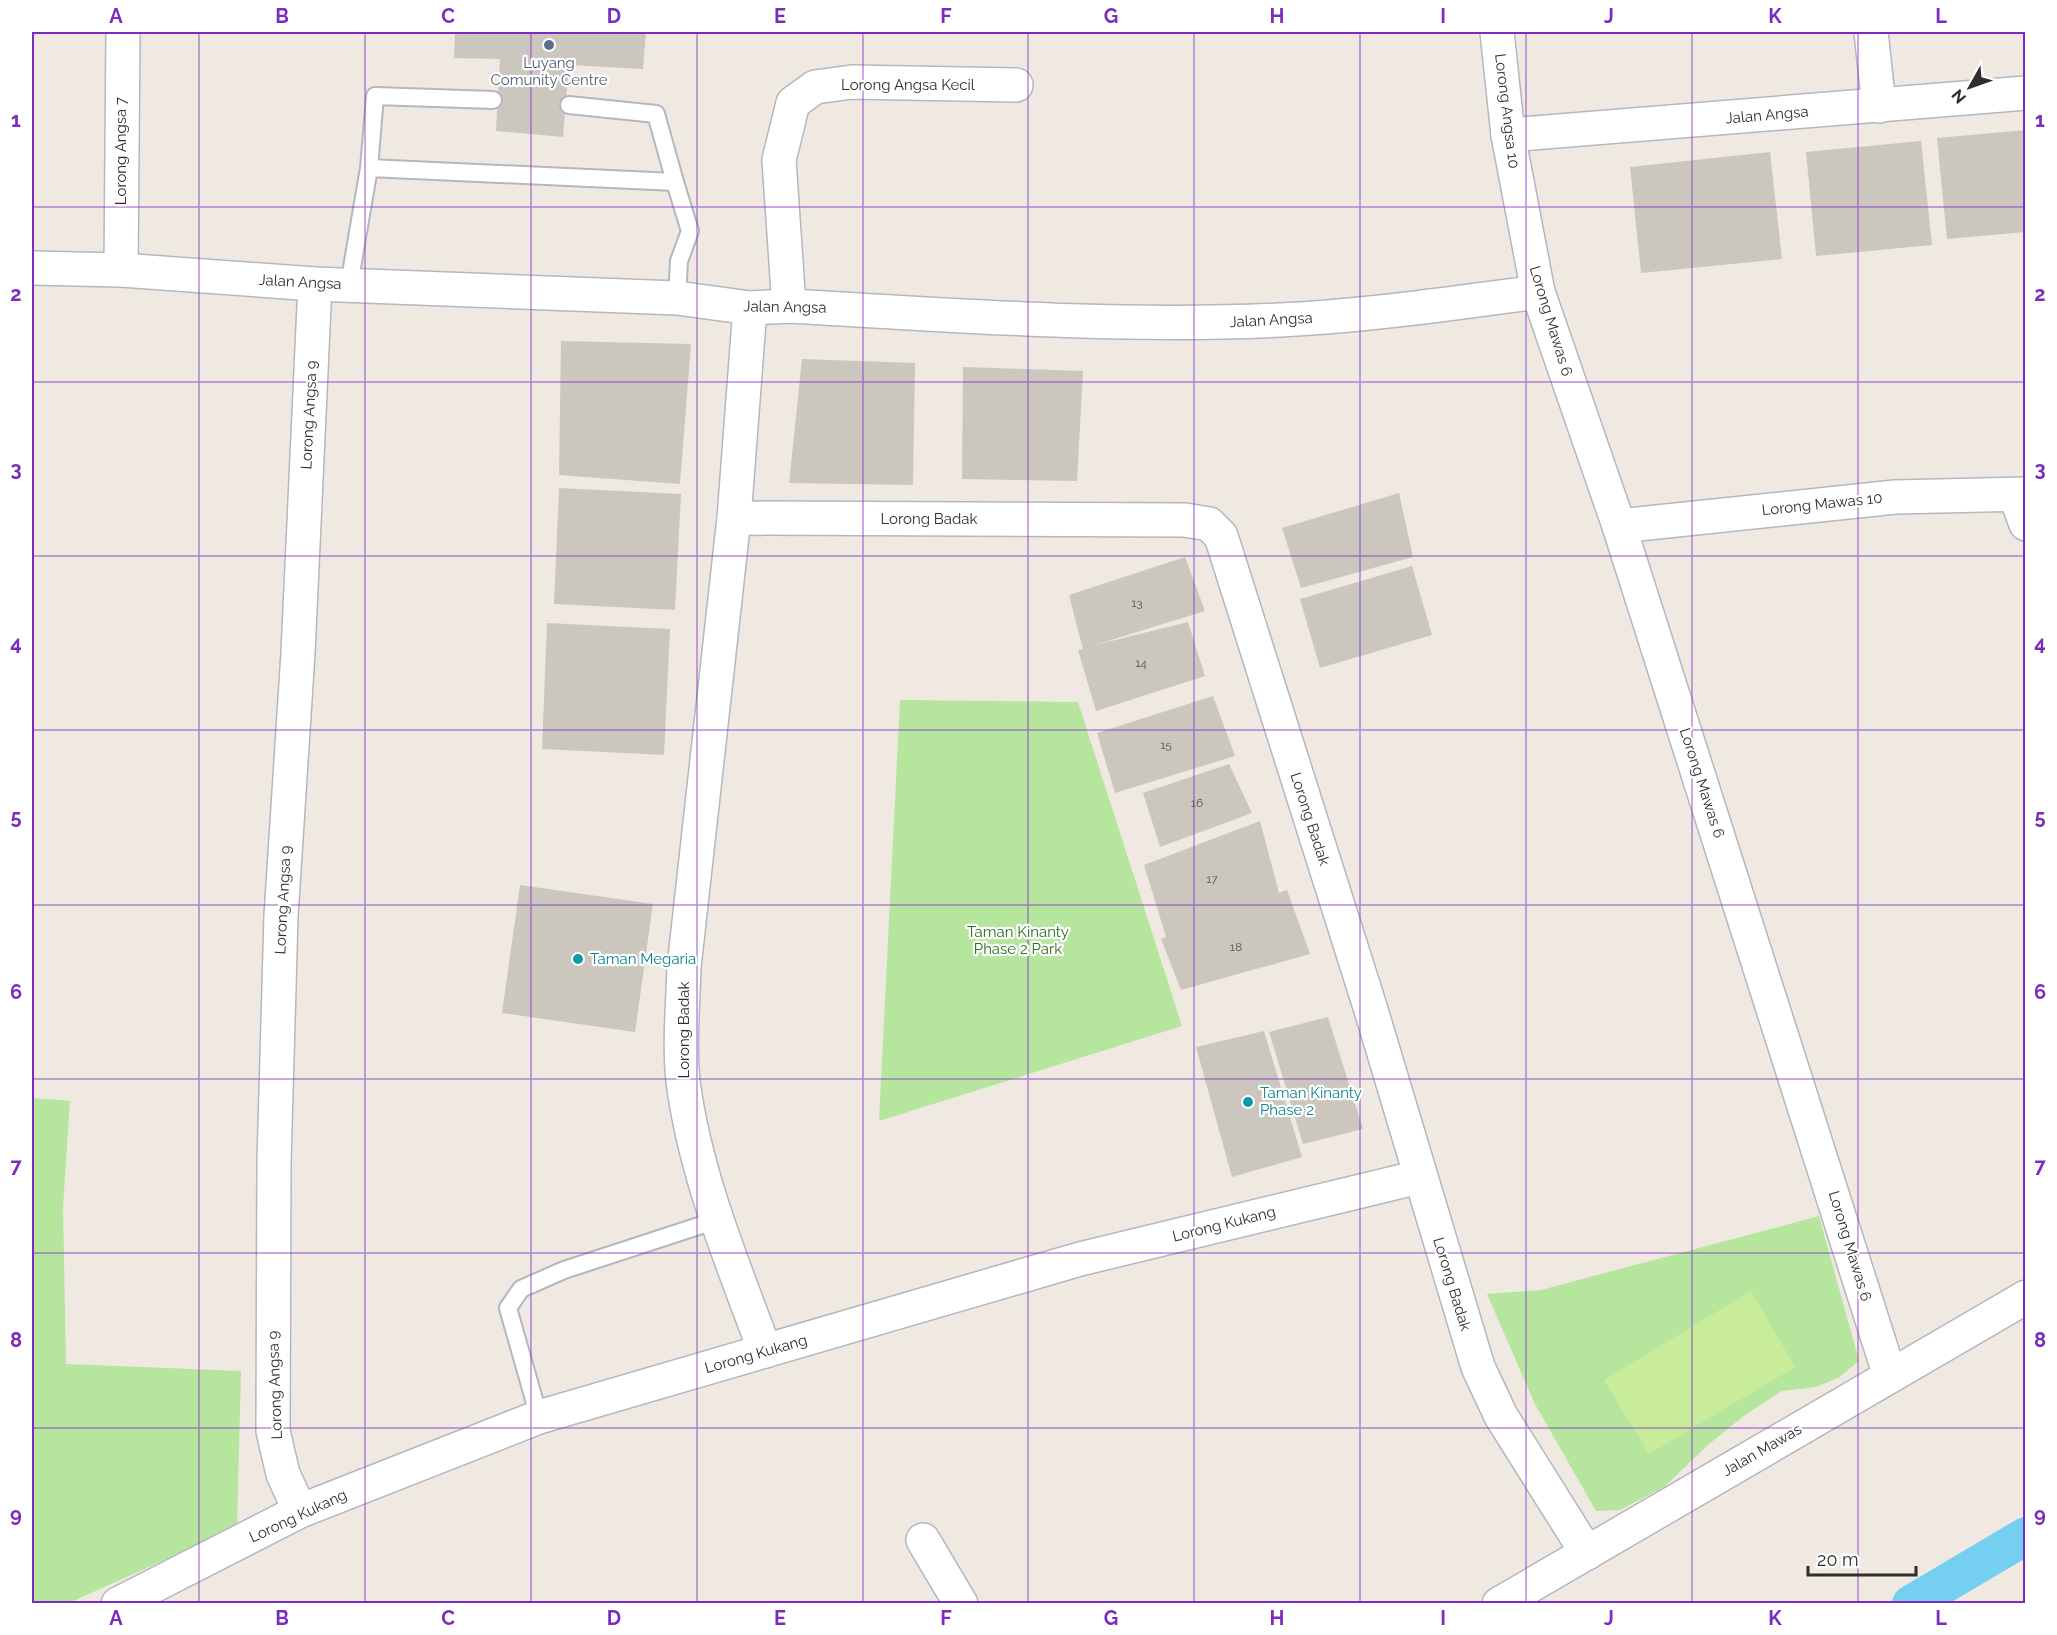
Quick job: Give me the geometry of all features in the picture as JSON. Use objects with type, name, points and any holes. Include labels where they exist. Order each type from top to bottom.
[{"type":"street","name":"Lorong Angsa 7","points":[[121,270],[123,32]]},
{"type":"street","name":"Lorong Angsa 10","points":[[1497,32],[1508,135],[1517,190]]},
{"type":"street","points":[[1871,32],[1879,106]]},
{"type":"street","name":"Lorong Angsa Kecil","points":[[789,306],[779,160],[793,103],[814,87],[852,82],[1016,86]]},
{"type":"street","name":"Jalan Angsa","points":[[1508,135],[2025,93]]},
{"type":"street","name":"Lorong Mawas 6","points":[[1517,190],[1538,292],[1619,526],[1890,1376]]},
{"type":"street","name":"Jalan Angsa","points":[[32,268],[121,270],[315,284],[677,298],[750,309],[789,306],[987,317],[1205,322],[1281,320],[1383,312],[1538,292]]},
{"type":"street","name":"Lorong Angsa 9","points":[[300,1511],[283,1474],[273,1431],[274,1162],[281,916],[298,653],[315,284]]},
{"type":"street","name":"Lorong Badak","points":[[750,309],[734,518],[684,967],[682,1027],[683,1080],[696,1144],[717,1220],[765,1352]]},
{"type":"street","name":"Lorong Mawas 10","points":[[1619,526],[1895,496],[2022,504]]},
{"type":"street","name":"Lorong Badak","points":[[734,518],[1185,520],[1209,524],[1221,536],[1371,1010],[1419,1177],[1478,1367],[1501,1416],[1587,1553]]},
{"type":"street","name":"Lorong Kukang","points":[[118,1604],[300,1511],[539,1417],[1080,1259],[1419,1177]]},
{"type":"street","name":"Jalan Mawas","points":[[1499,1604],[2025,1297]]},
{"type":"street","points":[[923,1540],[961,1604]]},
{"type":"lane","points":[[349,285],[369,168],[375,96],[493,100]]},
{"type":"lane","points":[[569,105],[656,114],[690,231],[679,261],[677,298]]},
{"type":"lane","points":[[369,168],[675,182]]},
{"type":"lane","points":[[539,1417],[508,1308],[521,1289],[564,1270],[717,1220]]},
{"type":"green space","name":"Taman Kinanty Phase 2 Park","points":[[900,700],[1078,702],[1182,1026],[879,1121]]},
{"type":"green space","points":[[32,1098],[70,1101],[63,1207],[66,1364],[241,1371],[237,1527],[69,1603],[32,1603]]},
{"type":"green space","points":[[1819,1216],[1859,1361],[1838,1378],[1816,1387],[1782,1391],[1745,1415],[1709,1444],[1664,1487],[1620,1510],[1596,1511],[1535,1404],[1487,1294],[1541,1290]]},
{"type":"green space","points":[[1751,1291],[1795,1367],[1649,1454],[1604,1380]]},
{"type":"building","points":[[455,32],[646,32],[643,69],[569,65],[563,137],[496,131],[500,59],[454,58]]},
{"type":"building","points":[[2026,130],[2026,232],[1947,239],[1937,138]]},
{"type":"building","points":[[1921,141],[1932,245],[1816,256],[1806,152]]},
{"type":"building","points":[[1770,152],[1782,259],[1641,273],[1630,167]]},
{"type":"building","points":[[561,341],[691,344],[680,484],[559,475]]},
{"type":"building","points":[[802,359],[915,363],[913,485],[789,483]]},
{"type":"building","points":[[963,367],[1083,371],[1077,481],[962,479]]},
{"type":"building","points":[[559,488],[681,494],[675,610],[554,604]]},
{"type":"building","points":[[1399,493],[1413,557],[1301,588],[1282,528]]},
{"type":"building","points":[[1185,557],[1205,611],[1095,645],[1188,622],[1205,676],[1096,711],[1078,650],[1083,649],[1069,595]]},
{"type":"building","points":[[1412,566],[1432,635],[1320,668],[1300,599]]},
{"type":"building","points":[[547,623],[670,629],[664,755],[542,749]]},
{"type":"building","points":[[1213,696],[1235,756],[1115,793],[1097,733]]},
{"type":"building","points":[[1229,764],[1252,813],[1160,847],[1143,793]]},
{"type":"building","points":[[1260,821],[1279,893],[1287,890],[1310,954],[1181,990],[1161,939],[1166,937],[1144,865]]},
{"type":"building","name":"Taman Megaria","points":[[520,885],[653,904],[635,1032],[502,1013]]},
{"type":"building","name":"Taman Kinanty Phase 2","points":[[1328,1017],[1363,1129],[1303,1144],[1269,1032]]},
{"type":"building","name":"Taman Kinanty Phase 2","points":[[1264,1031],[1302,1157],[1232,1177],[1196,1047]]},
{"type":"waterway","points":[[1911,1604],[2026,1536]]},
{"type":"place","name":"Luyang Comunity Centre","points":[[549,45]]},
{"type":"place","name":"Taman Megaria","points":[[578,959]]},
{"type":"place","name":"Taman Kinanty Phase 2","points":[[1248,1102]]}]
